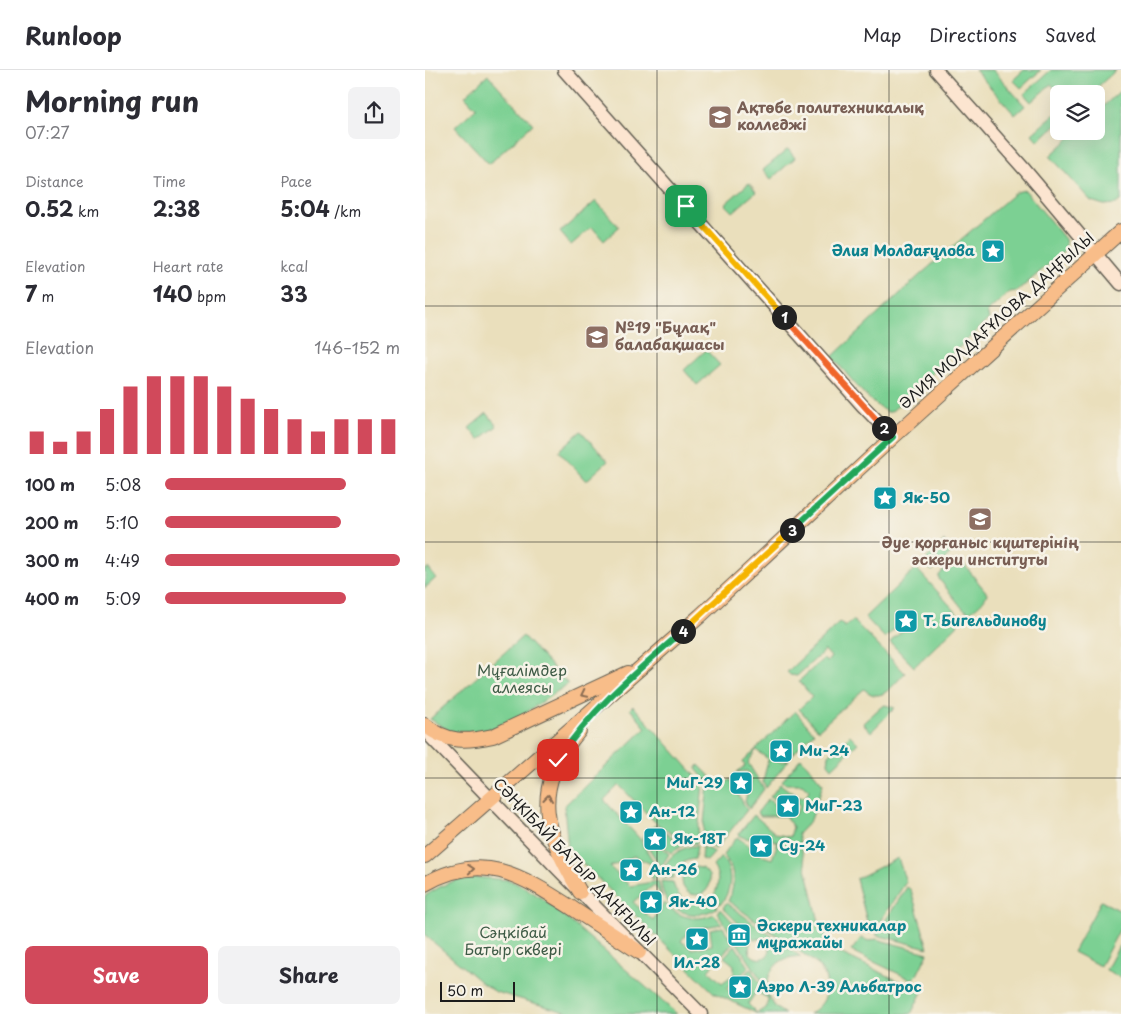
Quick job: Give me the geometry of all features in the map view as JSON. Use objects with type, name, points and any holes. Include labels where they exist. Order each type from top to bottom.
[{"type":"main road","name":"ӘЛИЯ МОЛДАҒҰЛОВА ДАҢҒЫЛЫ","points":[[425,856],[700,616],[893,437],[1121,231]]},
{"type":"main road","points":[[425,725],[435,734],[452,740],[472,741],[493,736],[644,665]]},
{"type":"main road","points":[[580,892],[556,849],[550,829],[547,800],[558,760],[569,743],[617,689]]},
{"type":"main road","points":[[425,884],[437,877],[467,868],[488,868],[507,872],[532,883],[639,952]]},
{"type":"street","points":[[564,70],[862,406],[893,437]]},
{"type":"street","points":[[936,70],[1025,170],[1121,284]]},
{"type":"street","name":"СӘҢКІБАЙ БАТЫР ДАҢҒЫЛЫ","points":[[425,731],[701,1014]]},
{"type":"green space","points":[[975,70],[993,70],[1025,106],[1015,115]]},
{"type":"green space","points":[[1024,70],[1041,70],[1021,88],[1013,80]]},
{"type":"green space","points":[[1051,70],[1116,70],[1100,85],[1051,84],[1031,102],[1024,94]]},
{"type":"green space","points":[[488,75],[533,124],[489,164],[455,127],[476,108],[465,96]]},
{"type":"green space","points":[[1121,90],[1121,200],[1116,204],[1104,205],[1091,201],[1050,156],[1067,140],[1105,140],[1105,105]]},
{"type":"green space","points":[[1050,118],[1050,130],[1038,141],[1032,134]]},
{"type":"green space","points":[[788,149],[795,158],[771,179],[763,170]]},
{"type":"green space","points":[[749,183],[756,192],[733,212],[725,204]]},
{"type":"green space","points":[[1025,190],[1065,239],[1064,251],[1018,291],[1010,292],[987,312],[989,319],[891,412],[887,412],[879,407],[864,394],[832,357],[921,274],[1016,192]]},
{"type":"green space","points":[[596,201],[619,227],[604,241],[592,227],[571,245],[560,232]]},
{"type":"green space","points":[[706,350],[720,365],[697,385],[684,370]]},
{"type":"green space","points":[[487,413],[497,426],[479,440],[469,428]]},
{"type":"green space","points":[[581,431],[608,461],[586,481],[559,451]]},
{"type":"green space","points":[[944,541],[954,551],[932,571],[923,562]]},
{"type":"green space","points":[[954,561],[962,562],[987,593],[980,604],[969,612],[963,609],[939,579],[939,575]]},
{"type":"green space","points":[[428,568],[436,578],[425,588],[425,570]]},
{"type":"green space","points":[[916,568],[959,617],[957,626],[914,667],[890,642],[913,623],[906,616],[885,638],[865,617]]},
{"type":"green space","points":[[853,620],[905,673],[891,688],[881,694],[876,695],[864,689],[818,730],[799,709],[812,697],[799,681],[823,659],[827,662],[831,657],[825,650],[797,676],[790,675],[787,672],[840,622],[845,627]]},
{"type":"green space","name":"Мұғалімдер аллеясы","points":[[523,636],[568,684],[518,718],[492,730],[467,733],[451,732],[430,719]]},
{"type":"green space","points":[[885,705],[895,708],[871,732],[863,723]]},
{"type":"green space","points":[[633,706],[703,784],[697,843],[687,844],[656,823],[619,785],[604,800],[640,839],[659,871],[658,878],[651,879],[653,865],[634,856],[610,867],[630,886],[658,881],[662,897],[654,885],[633,902],[653,920],[665,903],[676,912],[688,917],[701,918],[714,914],[722,924],[690,930],[681,941],[692,949],[712,945],[710,929],[723,927],[733,943],[708,970],[722,983],[734,974],[734,965],[724,957],[735,945],[749,967],[727,989],[740,998],[749,992],[749,983],[740,979],[751,969],[761,985],[748,1004],[757,1013],[767,1007],[768,998],[758,993],[763,988],[776,1008],[785,1014],[758,1014],[714,993],[568,849],[564,806],[646,728],[630,709]]},
{"type":"green space","points":[[795,711],[814,733],[790,757],[792,752],[789,745],[782,743],[775,746],[772,752],[775,759],[781,762],[789,760],[766,788],[763,782],[768,759],[756,750],[748,763],[764,789],[749,809],[745,801],[752,777],[747,771],[737,772],[745,766],[743,762]]},
{"type":"green space","points":[[850,735],[858,743],[832,768],[828,763],[829,755]]},
{"type":"green space","points":[[801,758],[823,784],[811,820],[798,834],[820,926],[836,951],[922,992],[911,1014],[809,1014],[822,1003],[827,990],[825,976],[816,963],[728,901],[731,895],[733,877],[730,865],[723,855],[737,837],[763,856],[772,859],[778,842],[738,835],[754,815],[776,834],[790,837],[793,827],[785,816],[760,816],[757,813],[768,799],[787,815],[795,814],[800,807],[796,797],[774,799],[770,797],[780,784],[798,797],[806,797],[809,790],[802,784],[786,784],[782,781]]},
{"type":"green space","points":[[699,765],[721,788],[730,779],[747,810],[716,849],[702,843],[708,783],[696,769]]},
{"type":"green space","points":[[655,825],[684,845],[671,853],[661,844],[664,841],[653,830],[650,832],[649,830]]},
{"type":"green space","points":[[647,832],[649,833],[646,836],[657,847],[660,846],[669,854],[661,867],[642,838]]},
{"type":"green space","points":[[697,846],[695,859],[681,865],[673,878],[661,878],[662,872],[671,857],[680,850]]},
{"type":"green space","points":[[702,847],[715,852],[707,861],[701,859]]},
{"type":"green space","points":[[721,857],[728,868],[730,881],[727,893],[720,905],[713,896],[717,889],[718,881],[713,866]]},
{"type":"green space","points":[[898,858],[906,882],[873,932],[870,933],[856,879]]},
{"type":"green space","points":[[696,867],[706,871],[710,881],[706,891],[696,895],[686,891],[682,881],[686,871]]},
{"type":"green space","name":"Сәңкібай Батыр сквері","points":[[473,877],[509,880],[546,901],[677,1014],[572,1014],[496,992],[483,984],[425,935],[425,896],[447,884]]},
{"type":"green space","points":[[661,881],[673,882],[678,894],[687,901],[698,903],[710,899],[718,907],[700,914],[681,912],[667,900]]},
{"type":"green space","points":[[907,887],[911,890],[928,948],[876,935]]},
{"type":"green space","points":[[1101,901],[1121,911],[1121,927],[1100,966],[1073,952]]},
{"type":"green space","points":[[726,903],[801,957],[787,958],[781,961],[769,975],[767,989],[717,912],[721,909],[751,942],[749,948],[753,956],[757,958],[766,957],[769,953],[769,945],[762,939],[754,939],[723,908]]},
{"type":"green space","points":[[861,938],[869,941],[876,939],[928,953],[917,975],[910,979],[851,951]]},
{"type":"green space","points":[[1119,946],[1121,947],[1121,978],[1106,970]]},
{"type":"place","name":"Ақтөбе политехникалық колледжі","points":[[720,117]]},
{"type":"place","name":"Әлия Молдағұлова","points":[[993,251]]},
{"type":"place","name":"№19 \"Бұлақ\" балабақшасы","points":[[597,337]]},
{"type":"place","name":"Як-50","points":[[885,498]]},
{"type":"place","name":"Әуе қорғаныс күштерінің әскери институты","points":[[980,519]]},
{"type":"place","name":"Т. Бигельдинову","points":[[906,621]]},
{"type":"place","name":"Ми-24","points":[[781,751]]},
{"type":"place","name":"МиГ-29","points":[[741,783]]},
{"type":"place","name":"МиГ-23","points":[[788,806]]},
{"type":"place","name":"Ан-12","points":[[631,812]]},
{"type":"place","name":"Як-18Т","points":[[655,839]]},
{"type":"place","name":"Су-24","points":[[761,846]]},
{"type":"place","name":"Ан-26","points":[[631,870]]},
{"type":"place","name":"Як-40","points":[[651,902]]},
{"type":"place","name":"Әскери техникалар мұражайы","points":[[739,935]]},
{"type":"place","name":"Ил-28","points":[[697,939]]},
{"type":"place","name":"Аэро Л-39 Альбатрос","points":[[740,987]]},
{"type":"route","points":[[558,760],[569,743],[617,689],[700,616],[893,437],[862,406],[686,206]]}]
